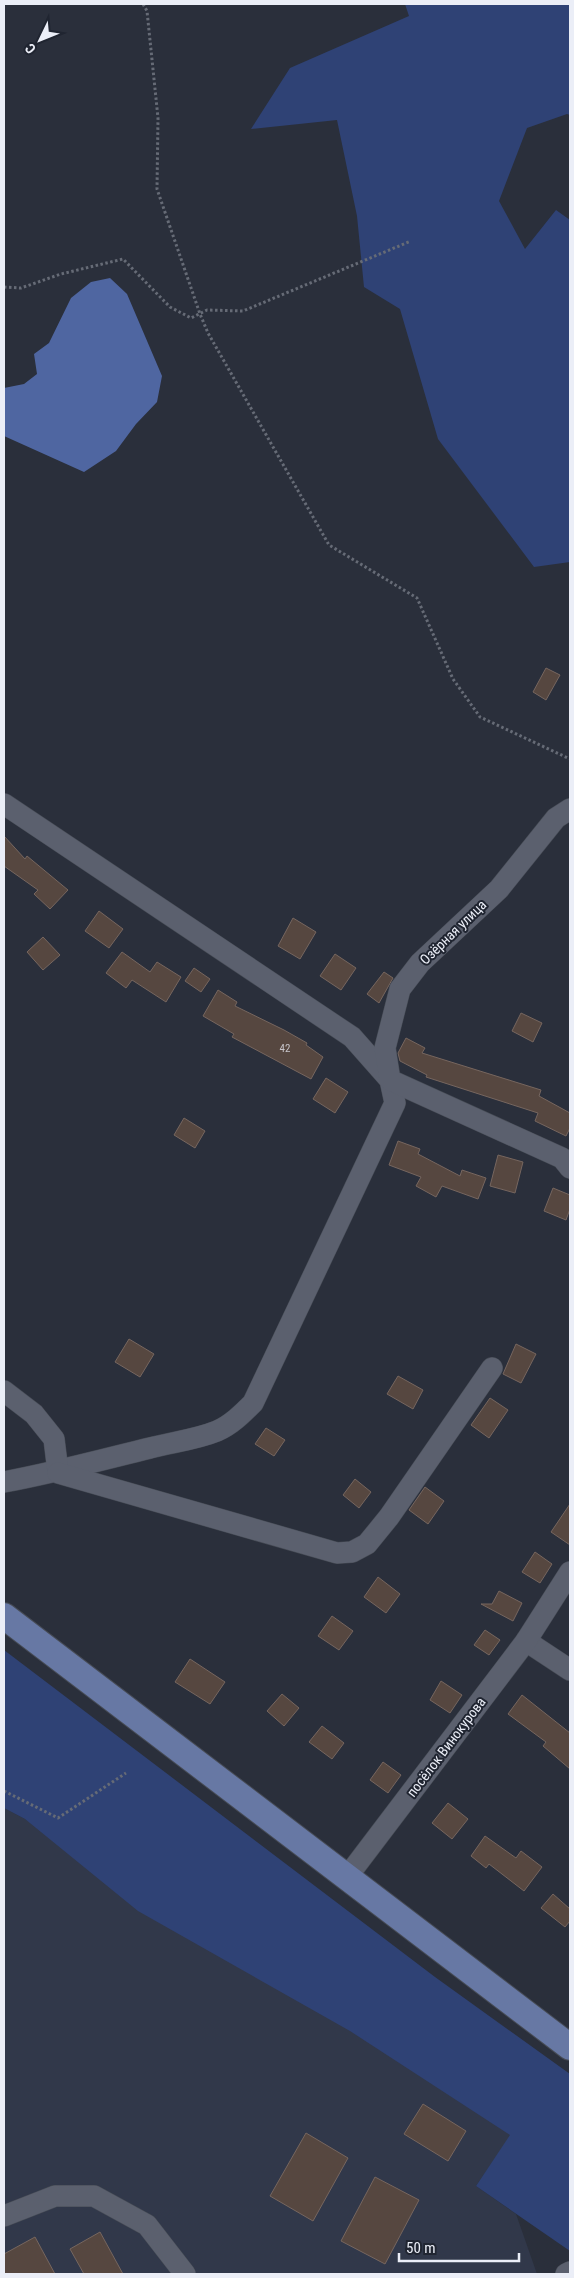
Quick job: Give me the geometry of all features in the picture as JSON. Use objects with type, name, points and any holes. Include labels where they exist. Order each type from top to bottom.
[{"type":"main road","points":[[4,1616],[570,2047]]},
{"type":"street","points":[[4,804],[318,1012],[352,1037],[390,1080],[562,1158],[570,1168]]},
{"type":"street","name":"Озёрная улица","points":[[4,1482],[58,1472],[217,1430],[238,1418],[253,1403],[395,1103],[385,1048],[400,989],[420,963],[499,889],[556,818],[570,809]]},
{"type":"street","points":[[4,1391],[34,1414],[54,1439],[58,1472],[337,1553],[352,1552],[367,1544],[389,1517],[492,1368]]},
{"type":"street","name":"посёлок Винокурова","points":[[347,1877],[526,1642],[570,1572]]},
{"type":"street","points":[[526,1642],[570,1670]]},
{"type":"street","points":[[4,2216],[55,2196],[94,2196],[147,2225],[185,2274]]},
{"type":"street","points":[[566,2274],[570,2272]]},
{"type":"path","points":[[142,4],[147,10],[158,118],[157,189],[200,314],[329,545],[417,598],[453,680],[480,717],[570,759]]},
{"type":"path","points":[[4,288],[20,288],[61,274],[123,259],[170,307],[191,318],[207,310],[243,311],[412,241]]},
{"type":"path","points":[[4,1791],[58,1818],[126,1773]]},
{"type":"shaded area","points":[[405,4],[570,4],[570,115],[567,114],[527,128],[499,201],[525,249],[556,210],[570,220],[570,562],[534,567],[438,439],[400,309],[364,287],[357,216],[337,120],[251,129],[290,68],[409,16]]},
{"type":"shaded area","points":[[110,278],[127,294],[162,376],[157,402],[136,424],[116,451],[84,472],[4,436],[4,388],[24,384],[37,374],[34,354],[49,343],[71,298],[91,282]]},
{"type":"shaded area","points":[[4,1650],[435,1977],[570,2074],[570,2251],[476,2186],[510,2135],[350,2031],[138,1911],[25,1819],[4,1808]]},
{"type":"shaded area","points":[[4,1808],[25,1819],[511,2135],[476,2186],[516,2214],[537,2274],[4,2274]]},
{"type":"building","points":[[546,668],[560,675],[546,700],[533,692]]},
{"type":"building","points":[[4,836],[25,859],[27,856],[68,890],[50,909],[34,894],[38,890],[4,866]]},
{"type":"building","points":[[99,911],[123,929],[109,948],[85,931]]},
{"type":"building","points":[[293,918],[316,932],[300,959],[278,946]]},
{"type":"building","points":[[43,937],[60,955],[43,970],[27,952]]},
{"type":"building","points":[[122,952],[150,972],[157,962],[181,977],[166,1002],[132,980],[126,988],[106,973]]},
{"type":"building","points":[[335,954],[356,968],[341,990],[320,976]]},
{"type":"building","points":[[194,968],[210,979],[201,992],[185,981]]},
{"type":"building","points":[[384,972],[393,978],[379,1003],[367,994]]},
{"type":"building","points":[[218,990],[237,1002],[235,1006],[307,1043],[306,1045],[323,1057],[311,1079],[232,1037],[234,1034],[203,1016]]},
{"type":"building","points":[[521,1013],[542,1023],[533,1042],[512,1031]]},
{"type":"building","points":[[406,1038],[425,1048],[422,1053],[541,1090],[539,1096],[570,1113],[570,1128],[566,1136],[535,1121],[538,1113],[426,1077],[427,1075],[400,1061],[398,1053]]},
{"type":"building","points":[[326,1078],[348,1092],[335,1113],[313,1099]]},
{"type":"building","points":[[184,1118],[205,1131],[195,1148],[174,1135]]},
{"type":"building","points":[[398,1141],[420,1149],[418,1154],[460,1176],[462,1170],[486,1178],[478,1199],[442,1186],[436,1197],[416,1186],[421,1177],[389,1165]]},
{"type":"building","points":[[498,1155],[523,1162],[515,1193],[490,1186]]},
{"type":"building","points":[[553,1188],[570,1195],[570,1209],[566,1220],[544,1211]]},
{"type":"building","points":[[129,1339],[154,1354],[140,1377],[115,1362]]},
{"type":"building","points":[[516,1344],[536,1354],[521,1383],[503,1374]]},
{"type":"building","points":[[398,1376],[423,1390],[413,1409],[387,1394]]},
{"type":"building","points":[[490,1398],[508,1410],[489,1438],[471,1425]]},
{"type":"building","points":[[266,1428],[285,1440],[274,1456],[255,1444]]},
{"type":"building","points":[[355,1479],[371,1492],[359,1508],[343,1495]]},
{"type":"building","points":[[425,1487],[444,1501],[428,1524],[409,1510]]},
{"type":"building","points":[[570,1504],[570,1545],[551,1532]]},
{"type":"building","points":[[535,1552],[552,1564],[540,1583],[522,1572]]},
{"type":"building","points":[[378,1577],[400,1594],[386,1613],[364,1597]]},
{"type":"building","points":[[499,1591],[522,1603],[513,1621],[481,1604],[492,1604]]},
{"type":"building","points":[[332,1616],[353,1631],[339,1650],[318,1636]]},
{"type":"building","points":[[485,1630],[500,1640],[489,1655],[474,1645]]},
{"type":"building","points":[[190,1659],[225,1682],[210,1704],[175,1682]]},
{"type":"building","points":[[441,1681],[462,1695],[450,1713],[430,1700]]},
{"type":"building","points":[[282,1694],[299,1708],[284,1726],[267,1711]]},
{"type":"building","points":[[522,1695],[570,1733],[570,1769],[543,1746],[546,1742],[508,1714]]},
{"type":"building","points":[[322,1726],[344,1743],[332,1759],[309,1742]]},
{"type":"building","points":[[383,1762],[401,1775],[388,1793],[370,1780]]},
{"type":"building","points":[[448,1803],[468,1819],[452,1839],[432,1823]]},
{"type":"building","points":[[485,1836],[516,1858],[521,1851],[542,1867],[524,1891],[489,1864],[486,1868],[471,1856]]},
{"type":"building","points":[[553,1894],[570,1909],[570,1921],[565,1927],[541,1908]]},
{"type":"building","points":[[423,2104],[466,2131],[448,2161],[404,2134]]},
{"type":"building","points":[[306,2133],[348,2158],[313,2221],[270,2196]]},
{"type":"building","points":[[375,2177],[419,2200],[385,2264],[341,2241]]},
{"type":"building","points":[[100,2232],[123,2274],[84,2274],[70,2249]]},
{"type":"building","points":[[35,2237],[55,2274],[4,2274],[4,2254]]}]
